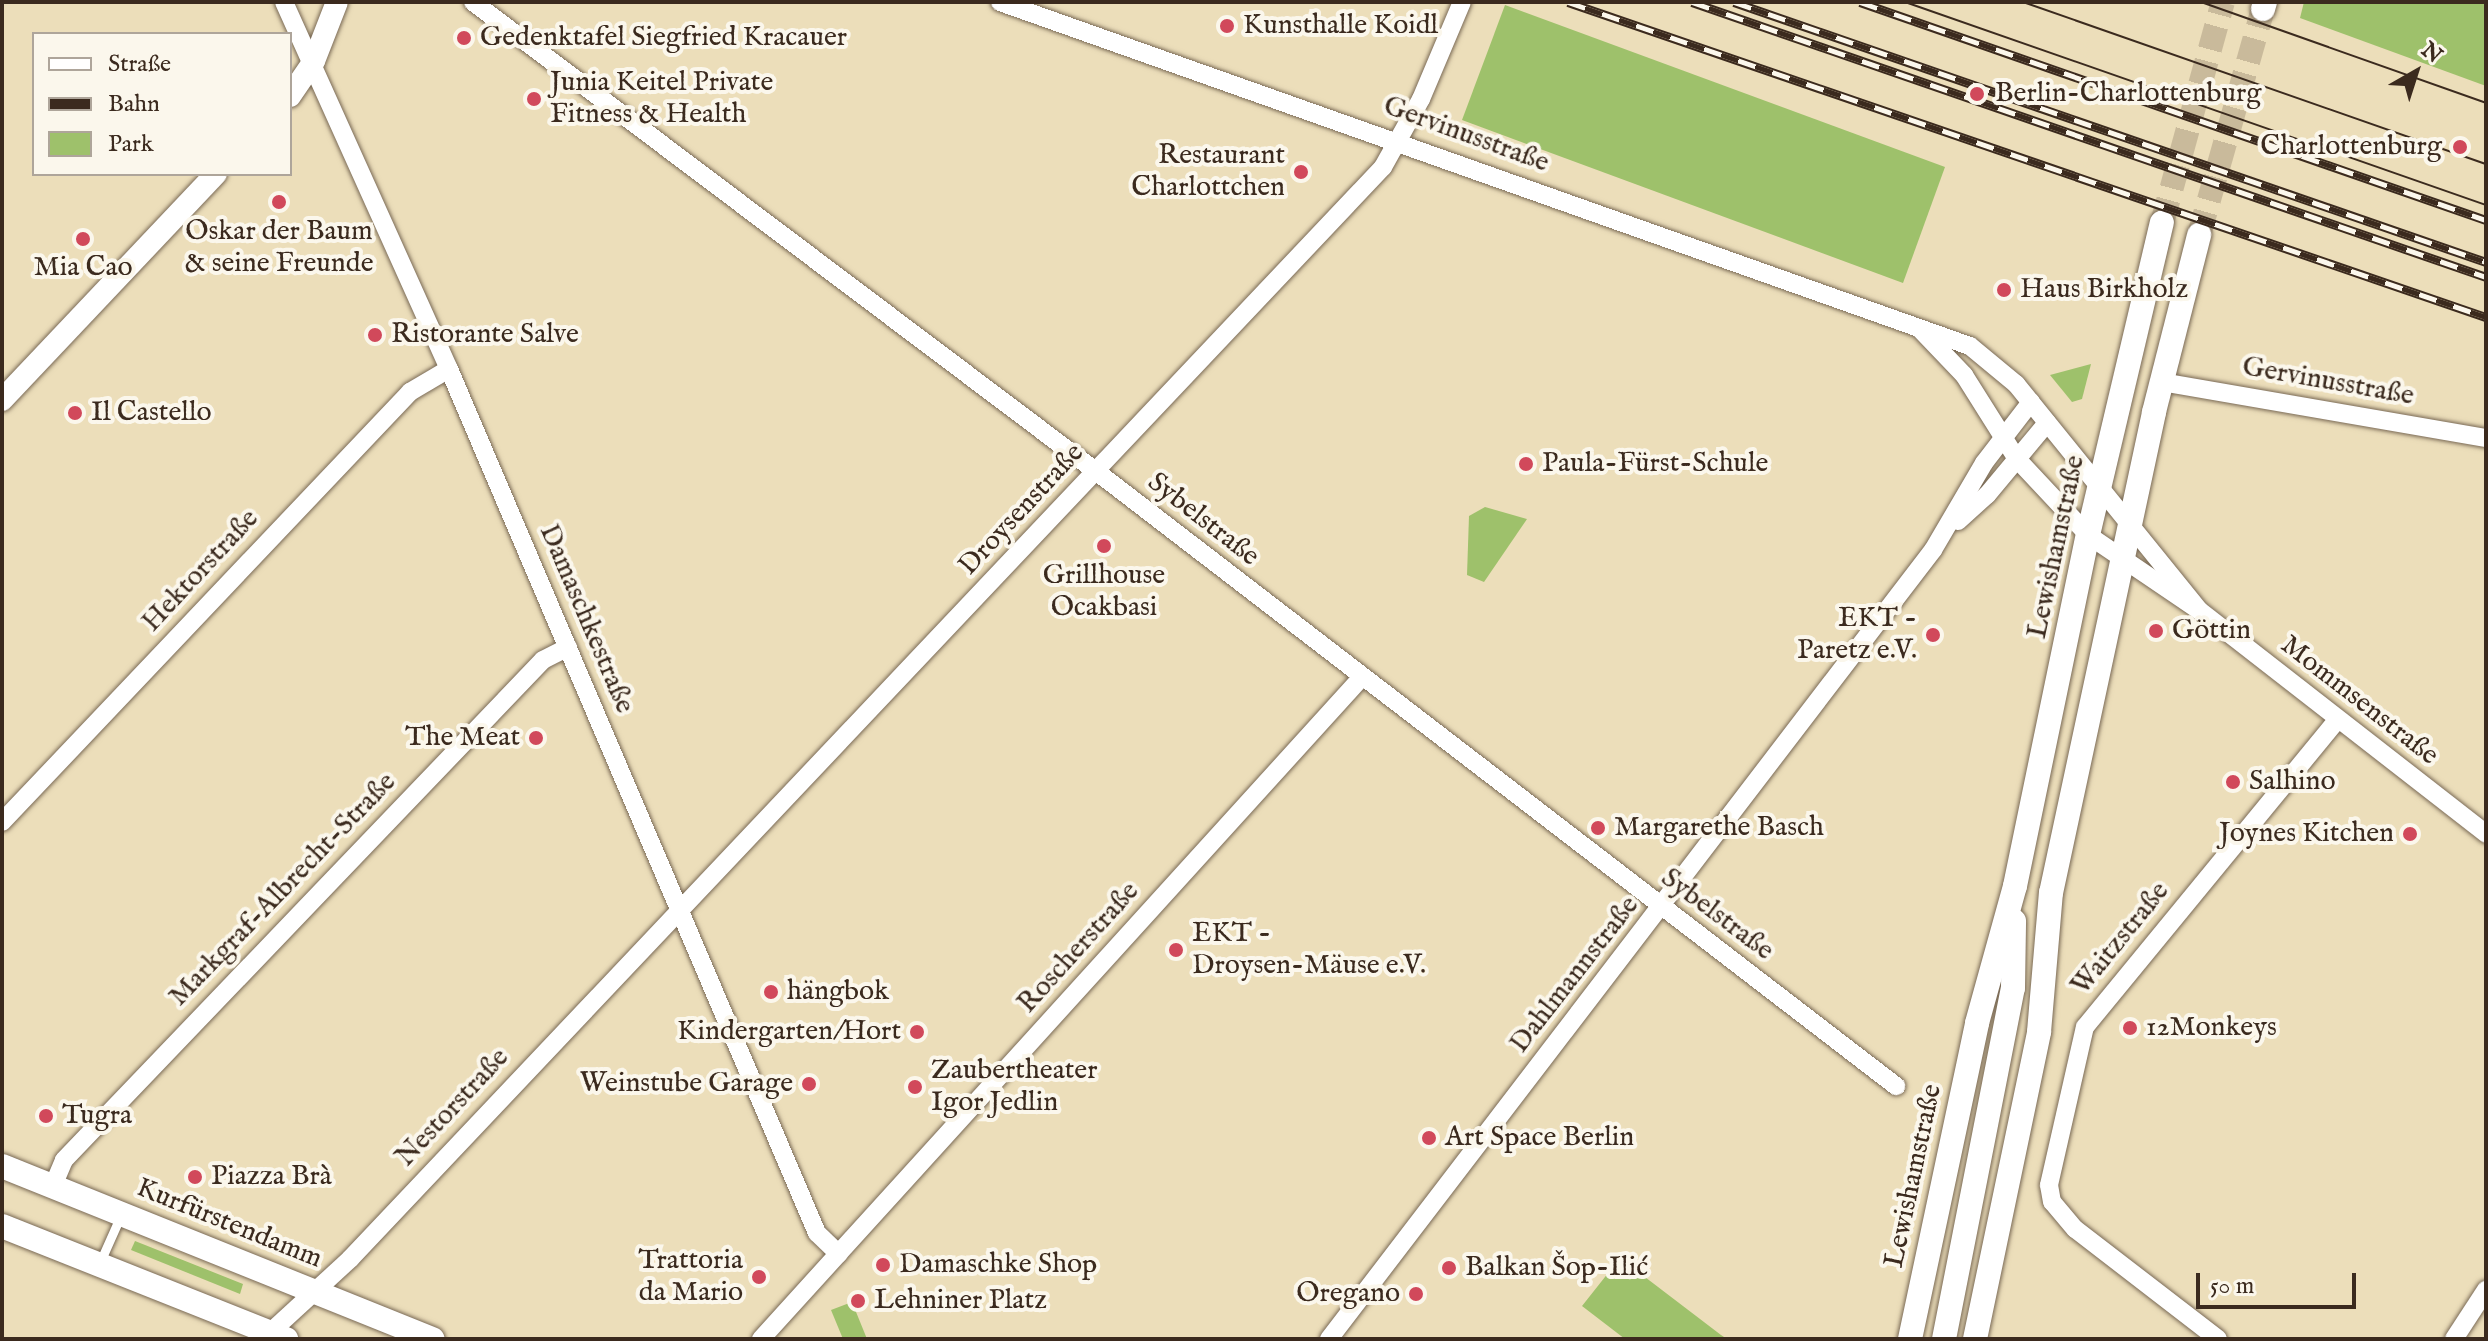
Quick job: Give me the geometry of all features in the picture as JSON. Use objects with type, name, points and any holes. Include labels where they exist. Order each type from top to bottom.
[{"type":"main road","name":"Lewishamstraße","points":[[1910,1339],[1977,1023],[2015,886],[2088,535],[2162,223]]},
{"type":"main road","name":"Lewishamstraße","points":[[1975,1339],[2039,1032],[2051,893],[2129,523],[2199,235]]},
{"type":"main road","name":"Lewishamstraße","points":[[1944,1339],[2013,988],[2015,886]]},
{"type":"main road","name":"Lewishamstraße","points":[[2013,988],[2051,893]]},
{"type":"main road","name":"Kurfürstendamm","points":[[2,1166],[433,1339]]},
{"type":"main road","points":[[2,1226],[273,1337]]},
{"type":"street","name":"Damaschkestraße","points":[[284,2],[341,121],[449,369],[817,1233],[839,1254]]},
{"type":"street","points":[[292,93],[314,61],[337,2]]},
{"type":"street","name":"Sybelstraße","points":[[473,2],[1097,472],[1360,679],[1896,1086]]},
{"type":"street","name":"Gervinusstraße","points":[[1000,2],[1914,322],[1990,359],[2031,402],[2129,523]]},
{"type":"street","name":"Droysenstraße","points":[[678,910],[1097,472],[1383,167],[1400,142],[1462,2]]},
{"type":"street","points":[[2,400],[214,176]]},
{"type":"street","name":"Gervinusstraße","points":[[1914,322],[1964,375],[2017,459],[2088,535]]},
{"type":"street","name":"Hektorstraße","points":[[2,822],[410,392],[449,369]]},
{"type":"street","name":"Gervinusstraße","points":[[2161,382],[2486,438]]},
{"type":"street","name":"Dahlmannstraße","points":[[1950,528],[2002,438],[2031,402]]},
{"type":"street","name":"Dahlmannstraße","points":[[1329,1339],[1950,528],[2047,423]]},
{"type":"street","name":"Mommsenstraße","points":[[2129,523],[2200,611]]},
{"type":"street","name":"Mommsenstraße","points":[[2088,535],[2121,562],[2200,611],[2486,834]]},
{"type":"street","name":"Markgraf-Albrecht-Straße","points":[[53,1186],[64,1160],[543,660],[568,647]]},
{"type":"street","name":"Roscherstraße","points":[[839,1254],[1360,679]]},
{"type":"street","name":"Waitzstraße","points":[[2218,1339],[2075,1229],[2052,1202],[2049,1185],[2085,1027],[2337,720]]},
{"type":"street","name":"Nestorstraße","points":[[273,1337],[678,910]]},
{"type":"street","points":[[761,1339],[839,1254]]},
{"type":"street","points":[[2454,1339],[2486,1290]]},
{"type":"lane","points":[[99,1265],[121,1213]]},
{"type":"green space","points":[[2304,2],[2486,2],[2486,86],[2300,18]]},
{"type":"green space","points":[[1505,5],[1945,167],[1903,283],[1462,120]]},
{"type":"green space","points":[[2091,364],[2082,399],[2072,402],[2050,375]]},
{"type":"green space","points":[[1485,507],[1527,519],[1484,582],[1467,575],[1469,516]]},
{"type":"green space","points":[[135,1241],[243,1284],[240,1294],[131,1250]]},
{"type":"green space","points":[[1620,1258],[1727,1339],[1625,1339],[1582,1306]]},
{"type":"green space","points":[[852,1302],[867,1339],[843,1339],[831,1310]]},
{"type":"tunnel","points":[[2162,223],[2223,2]]},
{"type":"tunnel","points":[[2199,235],[2263,9]]},
{"type":"tram line","points":[[1905,2],[2486,205]]},
{"type":"tram line","points":[[2023,2],[2486,164]]},
{"type":"tram line","points":[[2201,2],[2486,103]]},
{"type":"railway","points":[[1568,2],[2486,317]]},
{"type":"railway","points":[[1692,2],[2486,277]]},
{"type":"railway","points":[[1734,2],[2486,262]]},
{"type":"railway","points":[[1860,2],[2486,220]]},
{"type":"place","name":"Kunsthalle Koidl","points":[[1227,26]]},
{"type":"place","name":"Gedenktafel Siegfried Kracauer","points":[[464,38]]},
{"type":"place","name":"Berlin-Charlottenburg","points":[[1977,94]]},
{"type":"place","name":"Junia Keitel Private Fitness & Health","points":[[534,99]]},
{"type":"place","name":"Charlottenburg","points":[[2460,147]]},
{"type":"place","name":"Restaurant Charlottchen","points":[[1301,172]]},
{"type":"place","name":"Oskar der Baum & seine Freunde","points":[[279,202]]},
{"type":"place","name":"Mia Cao","points":[[83,239]]},
{"type":"place","name":"Haus Birkholz","points":[[2004,290]]},
{"type":"place","name":"Ristorante Salve","points":[[375,335]]},
{"type":"place","name":"Il Castello","points":[[75,413]]},
{"type":"place","name":"Paula-Fürst-Schule","points":[[1526,464]]},
{"type":"place","name":"Grillhouse Ocakbasi","points":[[1104,546]]},
{"type":"place","name":"Göttin","points":[[2156,631]]},
{"type":"place","name":"EKT - Paretz e.V.","points":[[1933,635]]},
{"type":"place","name":"The Meat","points":[[536,738]]},
{"type":"place","name":"Salhino","points":[[2233,782]]},
{"type":"place","name":"Margarethe Basch","points":[[1598,828]]},
{"type":"place","name":"Joynes Kitchen","points":[[2410,834]]},
{"type":"place","name":"EKT - Droysen-Mäuse e.V.","points":[[1176,950]]},
{"type":"place","name":"hängbok","points":[[771,992]]},
{"type":"place","name":"12Monkeys","points":[[2130,1028]]},
{"type":"place","name":"Kindergarten/Hort","points":[[917,1032]]},
{"type":"place","name":"Weinstube Garage","points":[[809,1084]]},
{"type":"place","name":"Zaubertheater Igor Jedlin","points":[[915,1087]]},
{"type":"place","name":"Tugra","points":[[46,1116]]},
{"type":"place","name":"Art Space Berlin","points":[[1429,1138]]},
{"type":"place","name":"Piazza Brà","points":[[195,1177]]},
{"type":"place","name":"Damaschke Shop","points":[[883,1265]]},
{"type":"place","name":"Balkan Šop-Ilić","points":[[1449,1268]]},
{"type":"place","name":"Trattoria da Mario","points":[[759,1277]]},
{"type":"place","name":"Oregano","points":[[1416,1294]]},
{"type":"place","name":"Lehniner Platz","points":[[858,1301]]}]
